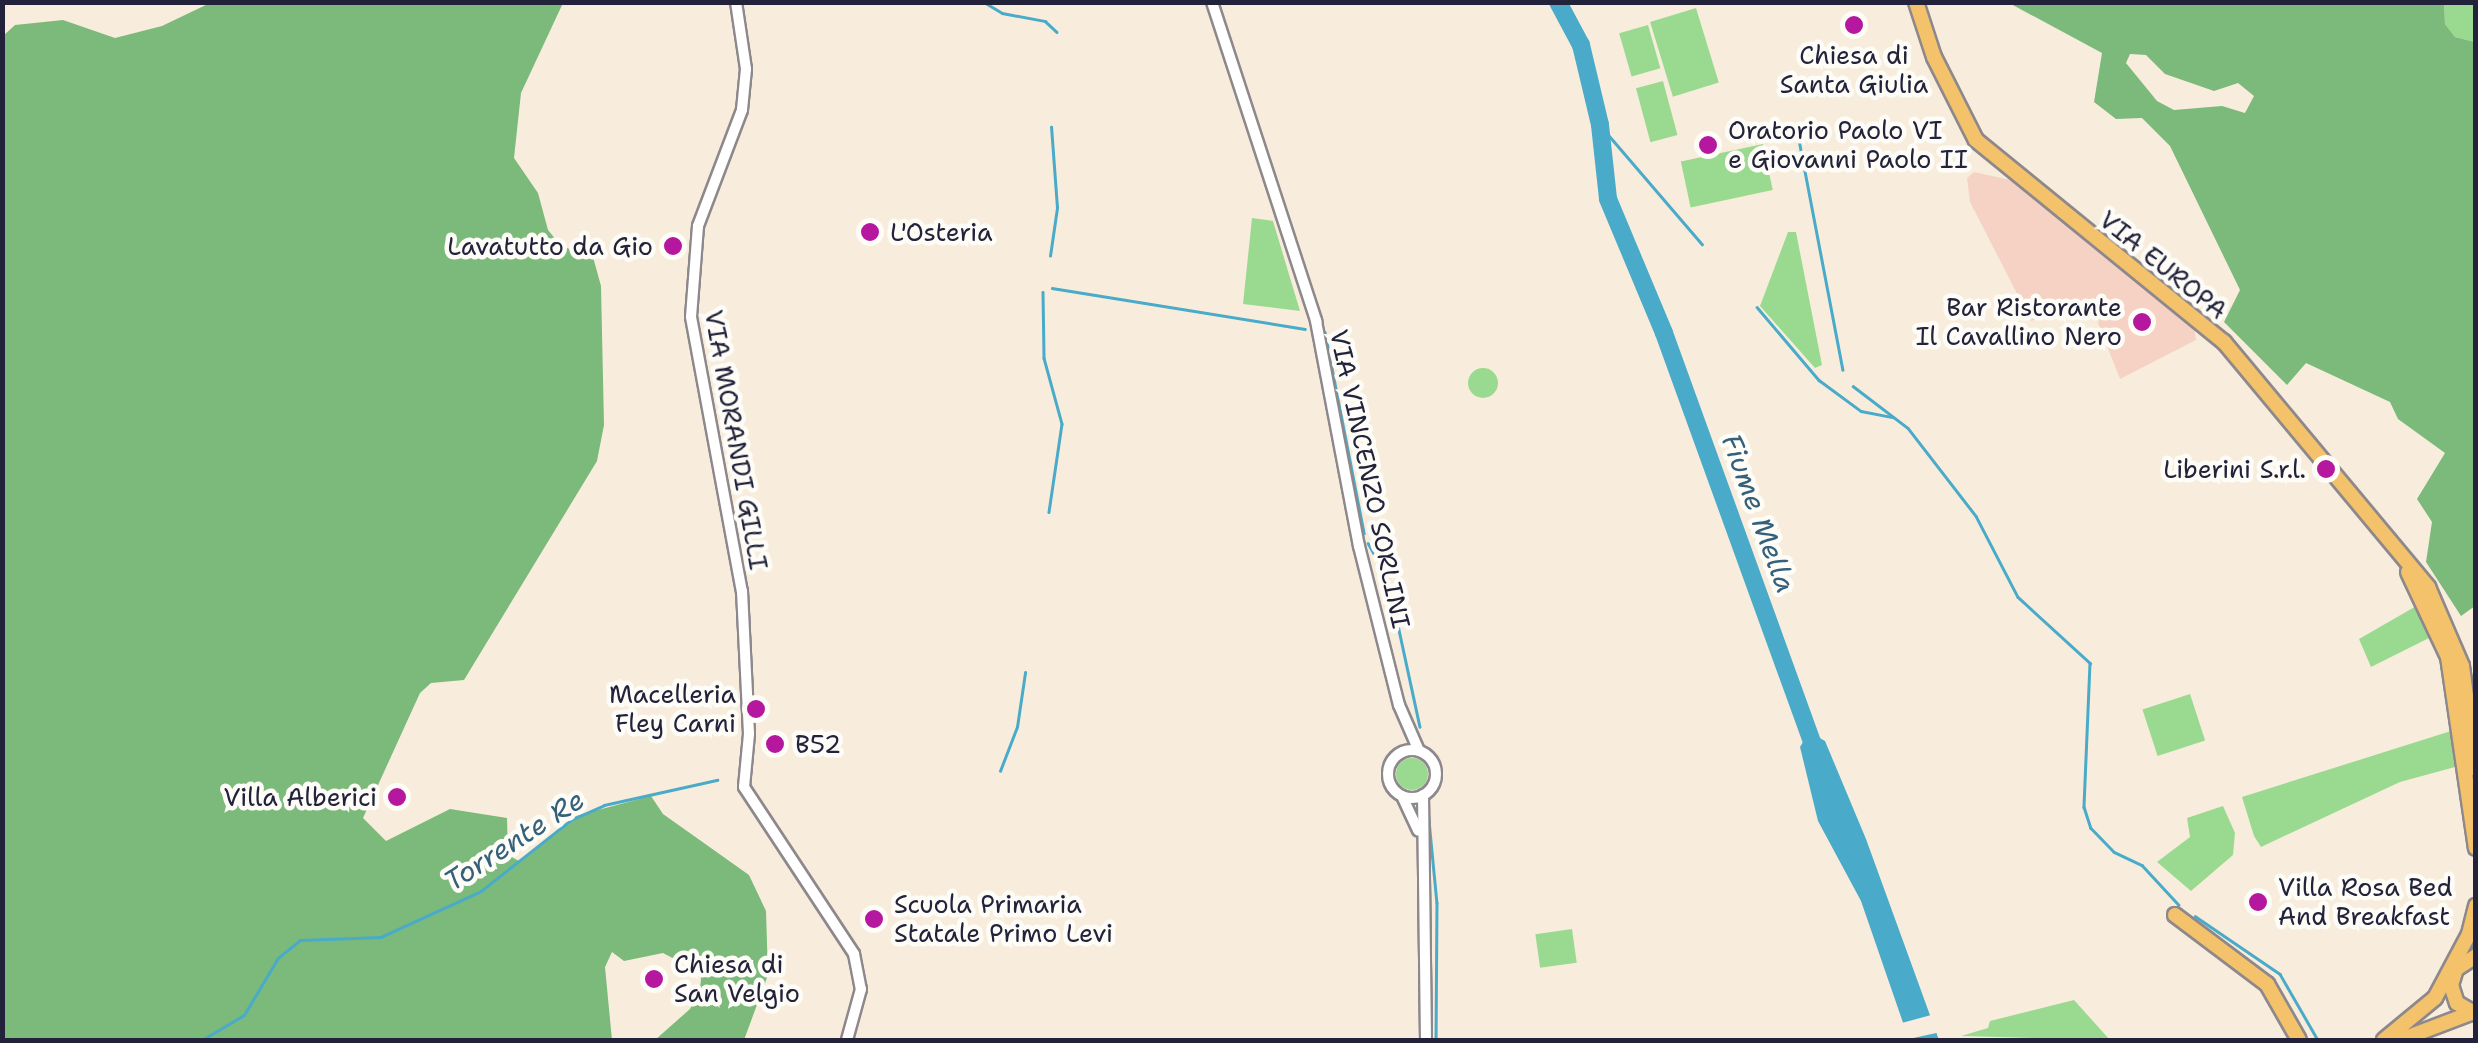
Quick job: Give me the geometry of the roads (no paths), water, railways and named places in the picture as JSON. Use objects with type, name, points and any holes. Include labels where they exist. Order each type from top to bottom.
[{"type":"main road","name":"VIA EUROPA","points":[[1916,2],[1934,57],[1976,140],[2224,342],[2428,587],[2450,630],[2473,723],[2475,759]]},
{"type":"main road","name":"VIA EUROPA","points":[[2401,558],[2448,658],[2476,848]]},
{"type":"main road","points":[[2384,1040],[2434,998],[2470,934],[2476,906]]},
{"type":"main road","points":[[2176,916],[2267,984],[2299,1040]]},
{"type":"main road","points":[[2416,1031],[2473,953]]},
{"type":"main road","points":[[2451,986],[2457,1002],[2474,1014]]},
{"type":"main road","points":[[2400,1040],[2416,1031],[2474,1014]]},
{"type":"street","name":"VIA MORANDI GILLI","points":[[736,2],[746,69],[742,110],[698,226],[691,317],[742,591],[749,803],[854,954],[860,989],[847,1040]]},
{"type":"street","name":"VIA VINCENZO SORLINI","points":[[1212,2],[1316,320],[1351,508],[1400,705],[1418,751]]},
{"type":"street","name":"VIA VINCENZO SORLINI","points":[[1398,755],[1400,705]]},
{"type":"street","points":[[1420,836],[1402,795],[1388,777],[1398,755],[1418,751],[1436,770],[1423,795],[1420,836],[1426,1040]]},
{"type":"street","points":[[1402,795],[1423,795]]},
{"type":"water","points":[[1809,732],[1825,741],[1866,839],[1939,1040],[1909,1040],[1861,901],[1818,821],[1800,747]]},
{"type":"waterway","points":[[984,2],[1002,13],[1045,21],[1057,32]]},
{"type":"waterway","name":"Fiume Mella","points":[[1558,2],[1581,45],[1600,125],[1608,199],[1664,333],[1815,751]]},
{"type":"waterway","points":[[1796,124],[1843,370]]},
{"type":"waterway","points":[[1600,125],[1702,244]]},
{"type":"waterway","points":[[1050,256],[1057,208],[1051,127]]},
{"type":"waterway","points":[[1052,288],[1305,329]]},
{"type":"waterway","points":[[1043,292],[1044,358],[1062,424],[1049,512]]},
{"type":"waterway","points":[[1757,307],[1819,380],[1861,411],[1893,417]]},
{"type":"waterway","points":[[1325,332],[1364,533]]},
{"type":"waterway","points":[[1853,386],[1908,428],[1976,516],[2018,597],[2090,663],[2084,807],[2091,828],[2114,852],[2142,865],[2179,905]]},
{"type":"waterway","points":[[1368,543],[1388,579],[1420,727]]},
{"type":"waterway","points":[[1000,771],[1017,727],[1025,673]]},
{"type":"waterway","name":"Torrente Re","points":[[202,1040],[244,1015],[278,958],[300,940],[381,937],[481,891],[571,820],[604,805],[717,780]]},
{"type":"waterway","points":[[1428,810],[1437,903],[1436,1039]]},
{"type":"waterway","points":[[2195,916],[2280,974],[2318,1040]]},
{"type":"place","name":"Chiesa di Santa Giulia","points":[[1854,25]]},
{"type":"place","name":"Oratorio Paolo VI e Giovanni Paolo II","points":[[1708,145]]},
{"type":"place","name":"L'Osteria","points":[[870,232]]},
{"type":"place","name":"Lavatutto da Gio","points":[[673,246]]},
{"type":"place","name":"Bar Ristorante Il Cavallino Nero","points":[[2142,322]]},
{"type":"place","name":"Liberini S.r.l.","points":[[2326,469]]},
{"type":"place","name":"Macelleria Fley Carni","points":[[756,709]]},
{"type":"place","name":"B52","points":[[775,744]]},
{"type":"place","name":"Villa Alberici","points":[[397,797]]},
{"type":"place","name":"Villa Rosa Bed And Breakfast","points":[[2258,902]]},
{"type":"place","name":"Scuola Primaria Statale Primo Levi","points":[[874,919]]},
{"type":"place","name":"Chiesa di San Velgio","points":[[654,979]]}]
